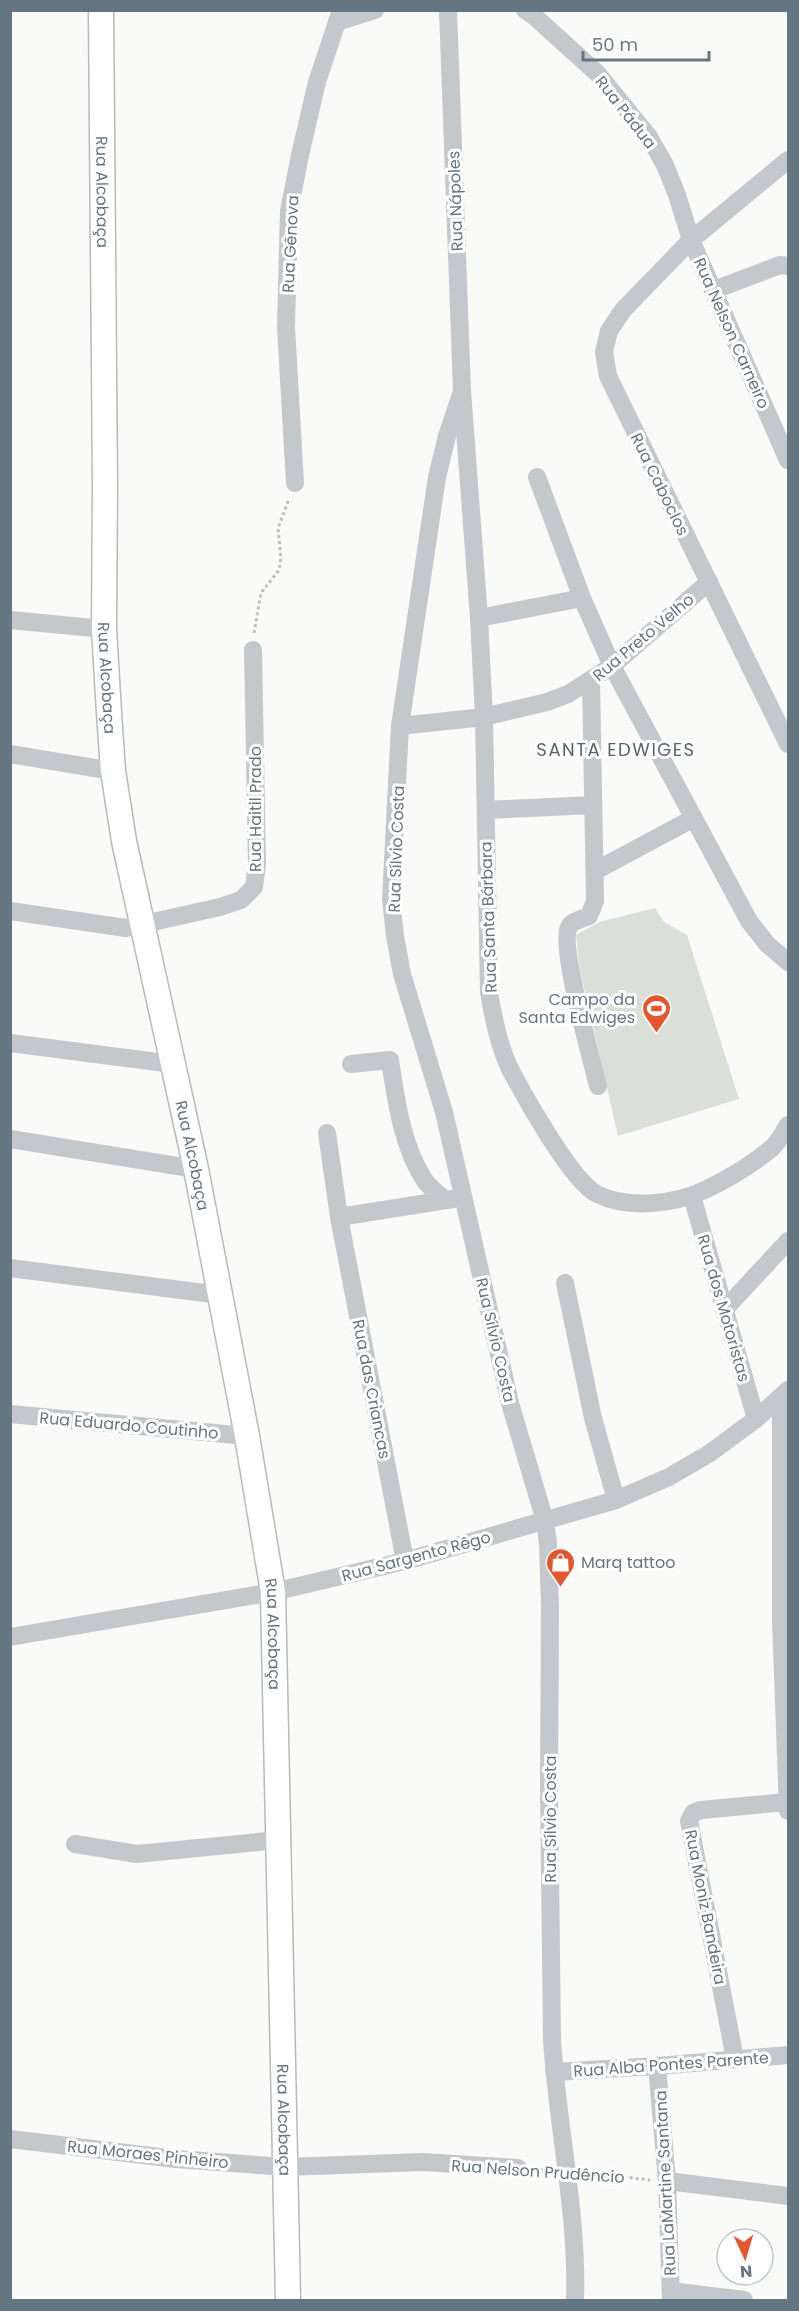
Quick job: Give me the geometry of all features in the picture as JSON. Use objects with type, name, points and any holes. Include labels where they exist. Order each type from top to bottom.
[{"type":"main road","name":"Rua Alcobaça","points":[[101,10],[104,629],[113,771],[124,842],[144,923],[196,1169],[247,1436],[273,1592],[288,2301]]},
{"type":"street","points":[[339,16],[375,10]]},
{"type":"street","name":"Rua Nápoles","points":[[448,10],[462,391]]},
{"type":"street","name":"Rua Pádua","points":[[525,10],[597,73],[649,137],[665,165],[691,240]]},
{"type":"street","name":"Rua Gênova","points":[[295,483],[286,327],[290,211],[317,82],[339,16]]},
{"type":"street","name":"Rua Caboclos","points":[[789,160],[691,240],[623,310],[609,331],[604,352],[608,376],[650,465],[789,744]]},
{"type":"street","name":"Rua Nelson Carneiro","points":[[691,240],[789,460]]},
{"type":"street","points":[[714,291],[780,265],[789,266]]},
{"type":"street","name":"Rua Santa Bárbara","points":[[462,391],[484,717],[489,992],[496,1030],[509,1066],[578,1179],[596,1194],[623,1203],[663,1202],[692,1196],[725,1180],[774,1146],[789,1125]]},
{"type":"street","name":"Rua Sílvio Costa","points":[[462,391],[447,436],[437,477],[400,726],[392,899],[395,936],[402,974],[444,1112],[510,1403],[545,1521],[550,1606],[549,1786],[554,2072],[567,2171],[576,2275],[575,2301]]},
{"type":"street","points":[[537,477],[582,598],[612,666],[749,921],[767,944],[789,962]]},
{"type":"street","name":"Rua Preto Velho","points":[[400,726],[484,717],[547,702],[568,694],[612,666],[709,582]]},
{"type":"street","points":[[479,618],[582,598]]},
{"type":"street","points":[[10,620],[104,629]]},
{"type":"street","name":"Rua Haitil Prado","points":[[10,910],[126,928],[220,907],[241,900],[254,887],[257,864],[254,650]]},
{"type":"street","points":[[591,681],[595,871],[593,909],[589,915],[575,921],[570,926],[567,942],[598,1086]]},
{"type":"street","points":[[10,754],[113,771]]},
{"type":"street","points":[[486,810],[593,805]]},
{"type":"street","points":[[595,871],[694,818]]},
{"type":"street","points":[[10,1043],[173,1064]]},
{"type":"street","points":[[351,1064],[390,1060],[399,1119],[409,1148],[425,1181],[445,1200]]},
{"type":"street","name":"Rua das Criancas","points":[[327,1133],[339,1216],[405,1561]]},
{"type":"street","points":[[10,1139],[196,1169]]},
{"type":"street","name":"Rua dos Motoristas","points":[[692,1196],[756,1419]]},
{"type":"street","points":[[339,1216],[464,1197]]},
{"type":"street","points":[[724,1310],[789,1241]]},
{"type":"street","points":[[10,1268],[220,1295]]},
{"type":"street","points":[[565,1283],[593,1418],[616,1500]]},
{"type":"street","points":[[785,1393],[781,1620],[788,1807]]},
{"type":"street","name":"Rua Sargento Rêgo","points":[[10,1637],[273,1592],[405,1561],[616,1500],[669,1477],[710,1453],[756,1419],[785,1393]]},
{"type":"street","name":"Rua Eduardo Coutinho","points":[[10,1414],[247,1436]]},
{"type":"street","name":"Rua Moniz Bandeira","points":[[735,2059],[689,1821],[693,1813],[701,1810],[788,1807]]},
{"type":"street","points":[[75,1844],[137,1854],[278,1840]]},
{"type":"street","name":"Rua Alba Pontes Parente","points":[[554,2072],[789,2055]]},
{"type":"street","name":"Rua LaMartine Santana","points":[[657,2066],[667,2181],[671,2296]]},
{"type":"street","name":"Rua Moraes Pinheiro","points":[[10,2139],[176,2158],[286,2167]]},
{"type":"street","name":"Rua Nelson Prudêncio","points":[[286,2167],[423,2162],[518,2168]]},
{"type":"street","points":[[667,2181],[789,2196]]},
{"type":"street","points":[[671,2296],[744,2301]]},
{"type":"path","points":[[254,650],[255,618],[261,593],[279,570],[281,558],[278,528],[295,483]]},
{"type":"path","name":"Rua Nelson Prudêncio","points":[[518,2168],[667,2181]]},
{"type":"shaded area","name":"Campo da Santa Edwiges","points":[[655,908],[664,922],[687,935],[739,1099],[618,1136],[580,970],[576,935],[599,922]]},
{"type":"place","name":"Campo da Santa Edwiges","points":[[656,1034]]},
{"type":"place","name":"Marq tattoo","points":[[560,1588]]},
{"type":"district","name":"SANTA EDWIGES","points":[[616,750]]}]
